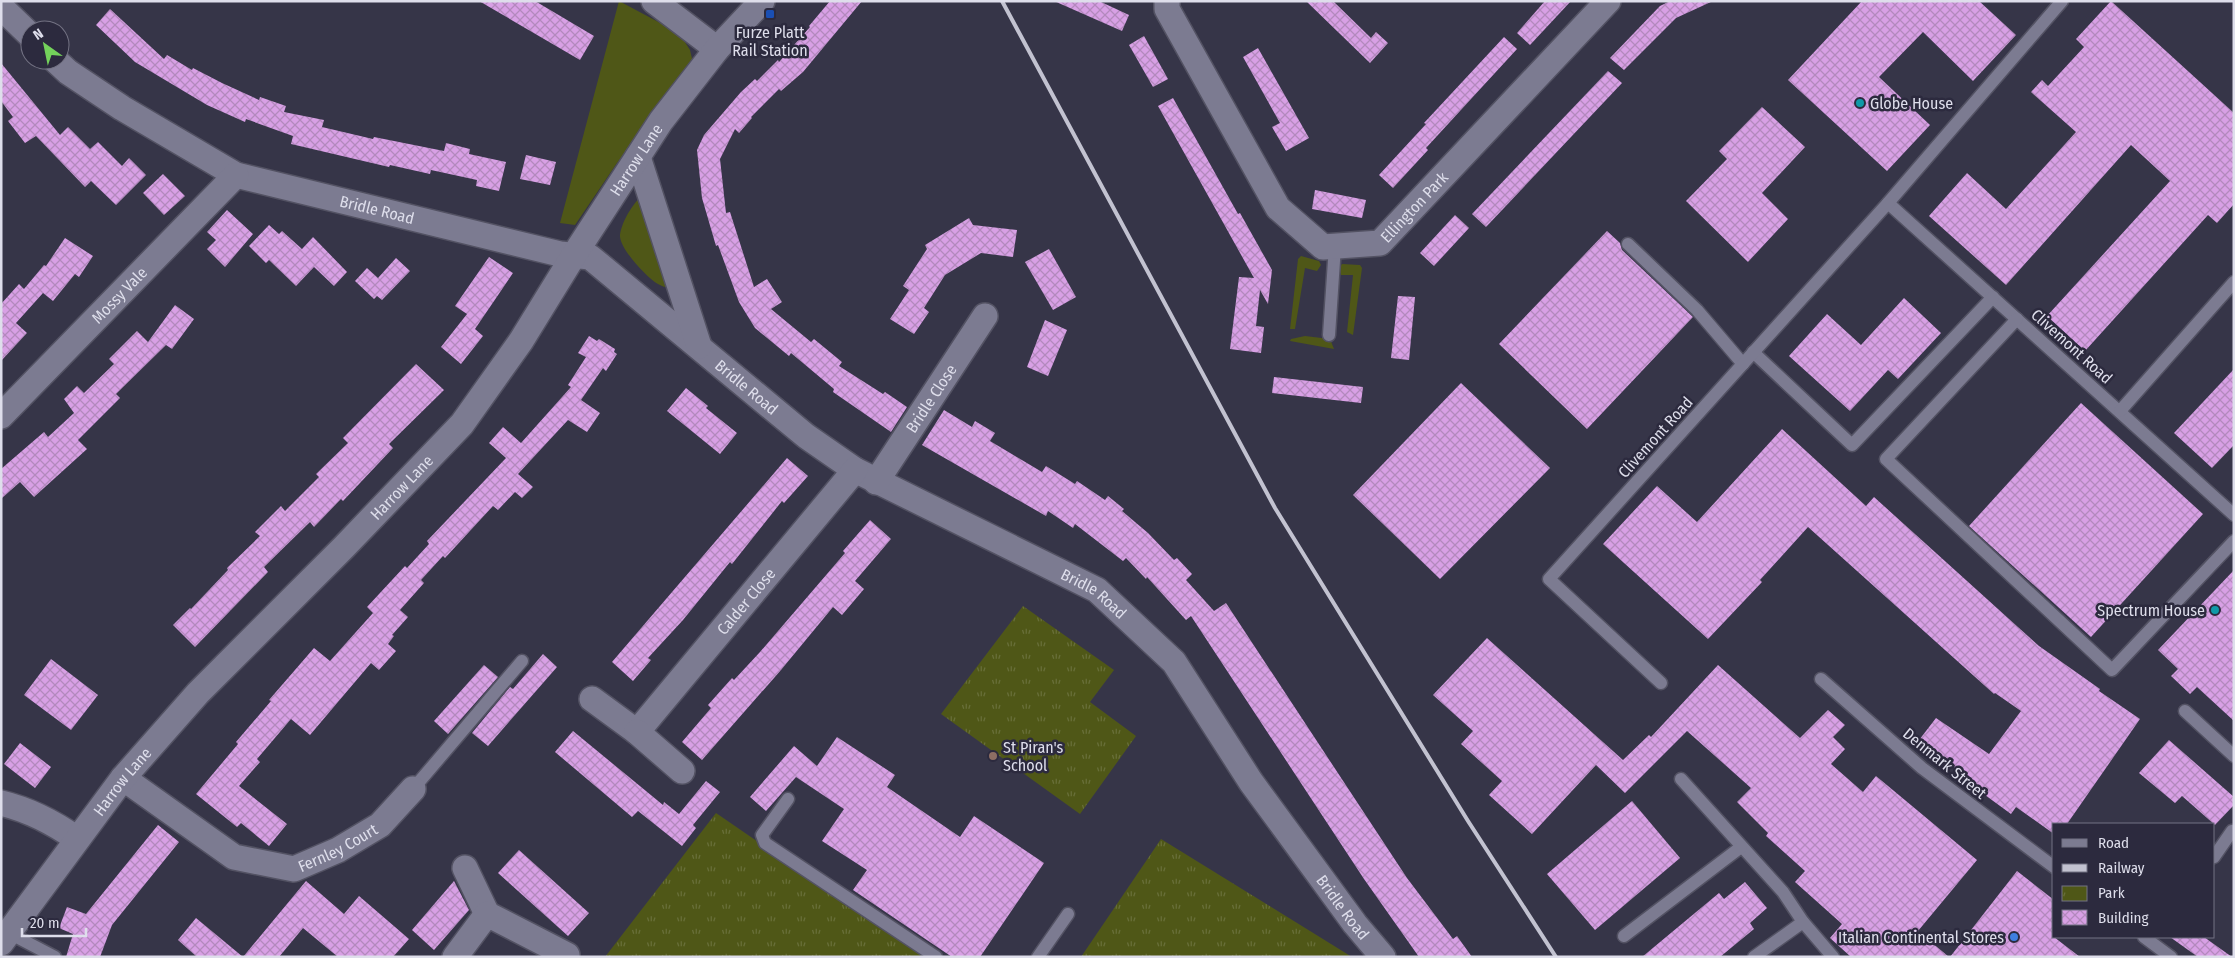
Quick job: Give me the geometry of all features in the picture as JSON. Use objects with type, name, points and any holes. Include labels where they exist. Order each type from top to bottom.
[{"type":"street","points":[[654,1],[717,50]]},
{"type":"street","name":"Harrow Lane","points":[[5,938],[123,778],[198,693],[344,547],[462,424],[521,341],[661,121],[717,50],[762,1]]},
{"type":"street","name":"Ellington Park","points":[[1167,1],[1168,9],[1278,208],[1322,248],[1380,242],[1608,1]]},
{"type":"street","points":[[1,7],[20,25]]},
{"type":"street","name":"Bridle Road","points":[[66,70],[122,108],[236,175],[560,254],[590,257],[806,436],[854,470],[1097,590],[1174,662],[1251,782],[1356,924],[1383,957]]},
{"type":"street","points":[[638,157],[699,346]]},
{"type":"street","name":"Mossy Vale","points":[[1,416],[236,175]]},
{"type":"street","name":"Bridle Close","points":[[876,482],[985,316]]},
{"type":"street","name":"Calder Close","points":[[637,732],[854,470]]},
{"type":"street","points":[[592,700],[637,732],[682,771]]},
{"type":"street","name":"Fernley Court","points":[[123,778],[234,857],[294,870],[338,850],[380,825],[413,789]]},
{"type":"street","points":[[1,803],[24,808],[55,824],[77,839]]},
{"type":"street","points":[[465,868],[488,914],[568,955]]},
{"type":"street","points":[[456,957],[488,914]]},
{"type":"lane","name":"Clivemont Road","points":[[1661,683],[1549,579],[1888,203],[1964,112],[2062,1]]},
{"type":"lane","name":"Clivemont Road","points":[[1888,203],[2234,515]]},
{"type":"lane","points":[[1628,244],[1697,310],[1743,364]]},
{"type":"lane","points":[[1329,335],[1335,246]]},
{"type":"lane","points":[[2120,411],[2234,282]]},
{"type":"lane","points":[[1753,352],[1852,445],[1993,297]]},
{"type":"lane","points":[[2017,319],[1886,460],[2112,670],[2234,541]]},
{"type":"lane","points":[[413,789],[522,661]]},
{"type":"lane","name":"Denmark Street","points":[[1821,679],[1922,768],[2052,866]]},
{"type":"lane","points":[[2185,711],[2234,756]]},
{"type":"lane","points":[[1681,779],[1783,892],[1803,922],[1833,957]]},
{"type":"lane","points":[[788,799],[762,835],[766,843],[936,957]]},
{"type":"lane","points":[[2215,856],[2232,831]]},
{"type":"lane","points":[[1624,936],[1741,847]]},
{"type":"lane","points":[[1038,957],[1068,914]]},
{"type":"lane","points":[[1754,957],[1803,922]]},
{"type":"lane","points":[[5,938],[55,957]]},
{"type":"lane","points":[[2152,939],[2171,957]]},
{"type":"green space","points":[[619,1],[679,33],[690,50],[693,63],[617,163],[575,225],[560,223]]},
{"type":"green space","points":[[646,192],[669,288],[659,285],[647,276],[634,262],[621,241],[621,229],[626,217]]},
{"type":"green space","points":[[1301,256],[1319,261],[1321,265],[1317,271],[1305,268],[1295,329],[1290,329],[1298,259]]},
{"type":"green space","points":[[1342,264],[1360,265],[1362,268],[1353,335],[1347,332],[1353,275],[1341,275],[1339,268]]},
{"type":"green space","points":[[1305,336],[1330,339],[1334,349],[1290,341],[1291,339]]},
{"type":"green space","points":[[1023,606],[1114,670],[1090,702],[1136,736],[1080,814],[941,714]]},
{"type":"green space","points":[[716,813],[925,957],[605,957]]},
{"type":"green space","points":[[1161,839],[1352,957],[1081,957]]},
{"type":"building","points":[[479,1],[535,1],[594,36],[580,60]]},
{"type":"building","points":[[830,1],[862,1],[803,72],[781,91],[779,89],[751,117],[739,133],[735,129],[720,159],[726,213],[730,212],[754,287],[767,279],[782,302],[771,309],[811,342],[814,339],[842,362],[839,366],[907,407],[891,432],[833,392],[834,389],[791,353],[789,356],[755,328],[739,302],[718,245],[716,246],[702,198],[697,150],[704,135],[741,92],[755,79],[757,81],[778,60],[779,62]]},
{"type":"building","points":[[1054,1],[1099,1],[1129,15],[1122,31]]},
{"type":"building","points":[[1306,1],[1333,1],[1371,38],[1376,32],[1388,43],[1370,63]]},
{"type":"building","points":[[1545,1],[1571,1],[1530,45],[1517,33]]},
{"type":"building","points":[[1670,1],[1713,1],[1676,18],[1624,70],[1610,58],[1660,6]]},
{"type":"building","name":"Globe House","points":[[1862,1],[1979,1],[2016,35],[1973,81],[1923,32],[1879,77],[1930,125],[1887,171],[1788,80]]},
{"type":"building","points":[[2111,1],[2234,113],[2234,204],[2217,223],[2208,215],[2085,351],[2047,316],[2170,181],[2131,145],[2006,285],[1929,216],[1967,173],[2006,209],[2076,132],[2031,92],[2042,80],[2048,86],[2084,47],[2076,39]]},
{"type":"building","points":[[110,9],[164,59],[167,55],[192,70],[193,68],[259,100],[260,97],[286,106],[284,112],[324,120],[322,127],[373,139],[374,137],[444,151],[446,143],[470,149],[469,154],[506,162],[499,191],[476,186],[477,180],[431,170],[430,174],[390,165],[389,167],[291,144],[293,136],[246,119],[245,122],[207,105],[135,62],[96,25]]},
{"type":"building","points":[[1144,36],[1168,79],[1153,87],[1129,45]]},
{"type":"building","points":[[1504,37],[1517,49],[1426,148],[1428,150],[1393,188],[1379,175],[1426,124],[1424,123]]},
{"type":"building","points":[[1258,48],[1309,138],[1286,151],[1272,127],[1280,123],[1243,57]]},
{"type":"building","points":[[1,63],[60,135],[68,127],[90,149],[98,142],[122,166],[129,158],[146,175],[116,205],[91,181],[85,187],[36,136],[25,143],[8,121],[13,117],[1,101]]},
{"type":"building","points":[[1608,71],[1622,83],[1486,227],[1472,214]]},
{"type":"building","points":[[1173,98],[1238,214],[1240,213],[1272,270],[1268,304],[1260,290],[1256,326],[1264,327],[1261,353],[1230,349],[1239,277],[1254,278],[1158,106]]},
{"type":"building","points":[[1762,107],[1805,147],[1762,193],[1788,219],[1748,262],[1686,201],[1727,159],[1719,151]]},
{"type":"building","points":[[526,155],[556,162],[550,185],[520,179]]},
{"type":"building","points":[[163,174],[185,196],[164,215],[143,193]]},
{"type":"building","points":[[1315,190],[1366,200],[1362,218],[1312,209]]},
{"type":"building","points":[[227,210],[253,234],[225,267],[207,249],[216,240],[207,232]]},
{"type":"building","points":[[1455,215],[1469,228],[1434,266],[1420,253]]},
{"type":"building","points":[[969,218],[973,225],[1017,230],[1013,257],[981,253],[945,275],[924,308],[929,312],[914,334],[890,319],[909,290],[903,286],[927,249],[925,245]]},
{"type":"building","points":[[269,225],[279,234],[282,231],[302,249],[313,237],[347,272],[334,286],[314,267],[296,286],[269,260],[266,263],[249,246]]},
{"type":"building","points":[[1607,231],[1620,243],[1622,250],[1693,317],[1587,429],[1499,344]]},
{"type":"building","points":[[65,238],[93,256],[79,277],[75,274],[53,301],[43,293],[16,323],[27,333],[1,361],[1,304],[19,284],[24,289],[44,265],[46,266]]},
{"type":"building","points":[[1049,249],[1076,297],[1053,310],[1025,262]]},
{"type":"building","points":[[489,257],[513,273],[475,329],[483,336],[461,364],[441,347],[467,314],[455,306]]},
{"type":"building","points":[[396,258],[410,271],[382,300],[377,296],[374,299],[355,281],[367,268],[378,278]]},
{"type":"building","points":[[1398,296],[1415,297],[1409,360],[1391,358]]},
{"type":"building","points":[[1904,298],[1941,333],[1898,379],[1888,370],[1850,411],[1789,356],[1827,314],[1861,345]]},
{"type":"building","points":[[175,305],[194,319],[172,349],[166,345],[116,394],[120,398],[78,440],[87,449],[34,497],[20,482],[1,499],[1,469],[44,432],[48,437],[74,413],[64,399],[77,386],[84,393],[114,364],[109,359],[137,331],[148,342]]},
{"type":"building","points":[[1045,320],[1067,330],[1048,376],[1027,367]]},
{"type":"building","points":[[589,336],[597,341],[599,339],[615,349],[614,352],[617,354],[606,371],[603,368],[581,400],[600,413],[587,432],[568,420],[518,474],[533,487],[522,498],[515,492],[498,510],[493,506],[445,558],[443,556],[421,580],[424,583],[400,610],[408,617],[392,635],[394,636],[388,644],[396,651],[379,670],[371,663],[310,735],[291,719],[257,759],[260,762],[239,786],[287,824],[269,846],[241,823],[237,827],[196,794],[238,744],[236,742],[271,701],[269,700],[314,648],[330,661],[373,613],[367,607],[405,566],[407,568],[429,544],[427,541],[506,458],[489,443],[503,427],[521,443],[571,387],[568,385],[586,357],[578,353]]},
{"type":"building","points":[[416,364],[444,390],[389,444],[393,448],[343,501],[341,499],[314,527],[310,522],[264,567],[268,572],[195,647],[173,625],[191,609],[228,570],[227,568],[260,536],[255,532],[281,506],[285,511],[319,477],[316,474],[348,443],[343,438]]},
{"type":"building","points":[[2234,369],[2234,445],[2212,468],[2174,433]]},
{"type":"building","points":[[1274,377],[1363,387],[1361,403],[1272,393]]},
{"type":"building","points":[[1461,383],[1550,468],[1440,579],[1353,495]]},
{"type":"building","points":[[686,388],[708,406],[706,408],[737,433],[720,454],[667,411]]},
{"type":"building","points":[[2081,403],[2203,514],[2091,637],[1969,526]]},
{"type":"building","points":[[944,410],[972,427],[975,421],[995,433],[990,441],[1042,472],[1046,466],[1075,484],[1077,481],[1105,500],[1108,496],[1124,509],[1122,511],[1148,533],[1174,560],[1177,558],[1192,574],[1186,580],[1214,611],[1226,603],[1407,878],[1453,939],[1457,936],[1472,957],[1419,957],[1364,879],[1191,616],[1186,620],[1147,577],[1146,579],[1126,558],[1123,561],[1075,524],[1073,528],[1048,511],[1046,516],[922,445]]},
{"type":"building","points":[[1782,429],[1866,506],[1874,497],[2039,646],[2140,719],[2068,823],[2052,823],[2052,833],[2016,807],[2011,814],[1985,795],[1987,792],[1947,763],[1946,766],[1916,744],[1936,718],[1989,754],[2021,711],[1994,694],[1808,527],[1760,580],[1762,582],[1708,639],[1603,544],[1657,486],[1697,522]]},
{"type":"building","points":[[787,458],[808,476],[784,503],[782,501],[732,564],[730,562],[683,620],[648,658],[651,660],[633,681],[612,662]]},
{"type":"building","points":[[870,520],[891,539],[855,581],[864,589],[842,615],[833,607],[702,760],[682,742],[711,708],[708,705],[732,678],[734,680],[760,652],[845,553],[843,551]]},
{"type":"building","name":"Spectrum House","points":[[2234,570],[2234,721],[2197,687],[2190,694],[2171,676],[2178,669],[2158,650]]},
{"type":"building","points":[[1487,638],[1623,760],[1649,735],[1651,737],[1718,665],[1800,738],[1828,710],[1845,725],[1833,737],[1845,749],[1831,764],[1863,792],[1876,776],[1977,860],[1918,931],[1949,957],[1851,957],[1830,938],[1842,924],[1795,882],[1805,871],[1766,836],[1768,833],[1737,802],[1751,788],[1687,731],[1625,793],[1596,765],[1532,834],[1489,795],[1502,781],[1461,744],[1473,731],[1433,695]]},
{"type":"building","points":[[543,654],[557,667],[488,746],[472,733],[510,687],[513,689]]},
{"type":"building","points":[[51,659],[98,695],[71,730],[24,695]]},
{"type":"building","points":[[484,665],[498,677],[448,734],[434,721]]},
{"type":"building","points":[[573,731],[663,805],[664,802],[679,814],[706,781],[720,792],[693,825],[696,828],[682,846],[638,811],[632,817],[555,752]]},
{"type":"building","points":[[837,737],[895,775],[887,787],[960,837],[974,816],[1044,863],[980,957],[952,957],[853,890],[867,870],[822,841],[844,809],[796,777],[766,811],[750,797],[794,746],[817,766]]},
{"type":"building","points":[[2169,740],[2234,797],[2234,805],[2215,825],[2215,823],[2182,796],[2175,803],[2139,773]]},
{"type":"building","points":[[20,743],[51,767],[35,788],[4,764]]},
{"type":"building","points":[[1632,801],[1680,858],[1595,930],[1547,874]]},
{"type":"building","points":[[158,825],[179,842],[112,925],[100,957],[66,957],[73,934],[59,928],[67,907],[86,914]]},
{"type":"building","points":[[519,850],[589,913],[568,936],[498,873]]},
{"type":"building","points":[[2017,871],[2052,898],[2052,938],[2055,938],[2080,957],[1950,957]]},
{"type":"building","points":[[306,881],[344,914],[359,896],[409,939],[393,957],[338,957],[303,928],[279,957],[243,957]]},
{"type":"building","points":[[454,881],[469,910],[434,950],[412,930]]},
{"type":"building","points":[[1745,882],[1767,908],[1750,923],[1754,929],[1720,957],[1642,957],[1719,893],[1724,899]]},
{"type":"building","points":[[196,918],[243,957],[197,957],[178,940]]},
{"type":"building","points":[[2171,938],[2205,938],[2232,957],[2198,957]]},
{"type":"railway","points":[[1002,1],[1275,508],[1468,821],[1556,957]]},
{"type":"place","name":"Furze Platt Rail Station","points":[[770,14]]},
{"type":"place","name":"Globe House","points":[[1860,103]]},
{"type":"place","name":"Spectrum House","points":[[2215,610]]},
{"type":"place","name":"St Piran's School","points":[[993,756]]},
{"type":"place","name":"Italian Continental Stores","points":[[2014,937]]}]
